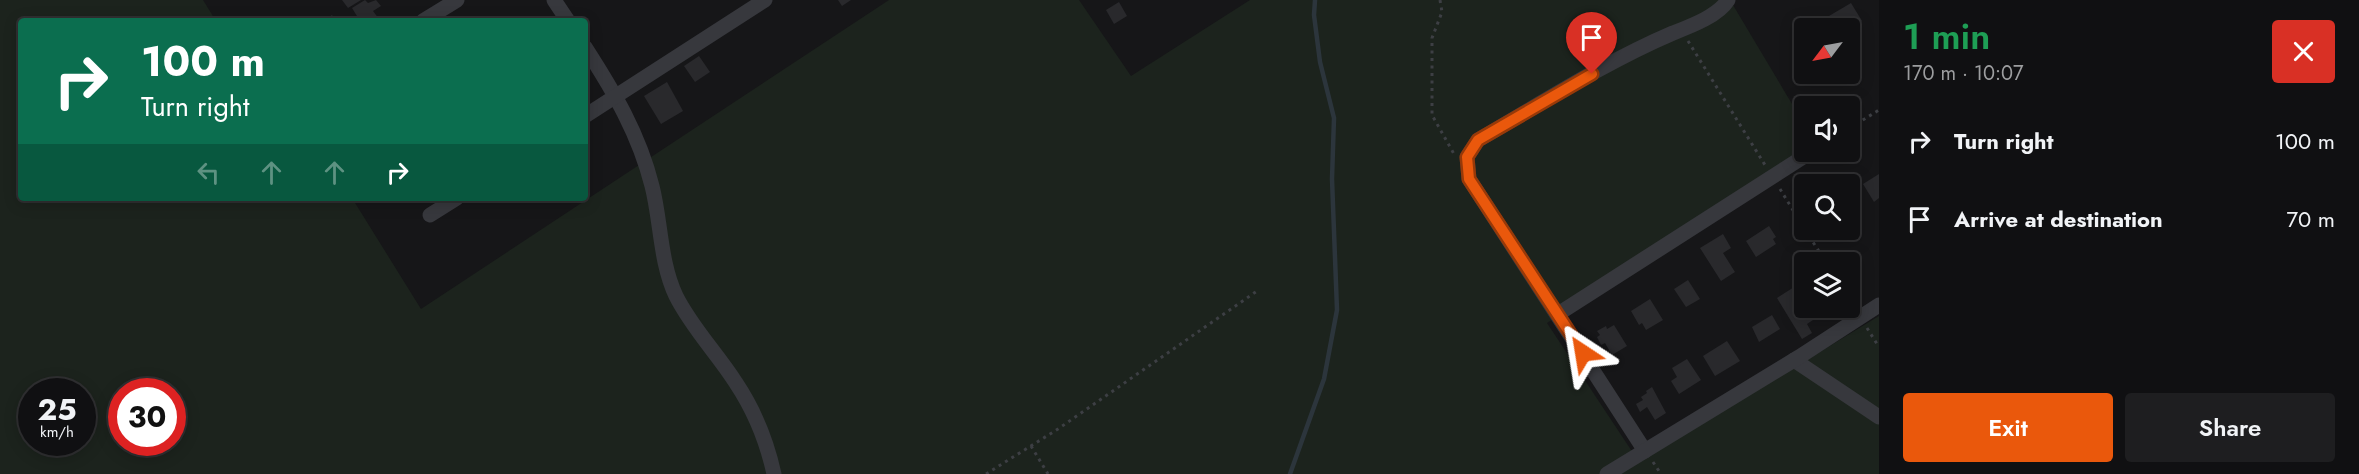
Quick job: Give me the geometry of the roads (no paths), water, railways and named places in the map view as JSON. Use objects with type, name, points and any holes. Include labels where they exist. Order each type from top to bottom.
[{"type":"street","points":[[428,18],[457,0]]},
{"type":"street","points":[[554,0],[566,18]]},
{"type":"street","points":[[588,114],[765,0]]},
{"type":"street","points":[[1645,451],[1469,179],[1467,157],[1478,140],[1630,52],[1681,30],[1723,8],[1728,0]]},
{"type":"street","points":[[588,52],[616,96],[635,134],[652,186],[668,271],[675,295],[736,384],[768,445],[774,474]]},
{"type":"street","points":[[1558,314],[1794,162]]},
{"type":"street","points":[[430,215],[452,201]]},
{"type":"street","points":[[1607,474],[1794,360],[1879,305]]},
{"type":"street","points":[[1794,360],[1879,417]]},
{"type":"waterway","points":[[1290,474],[1324,379],[1337,310],[1332,179],[1334,118],[1320,62],[1314,15],[1315,0]]}]
